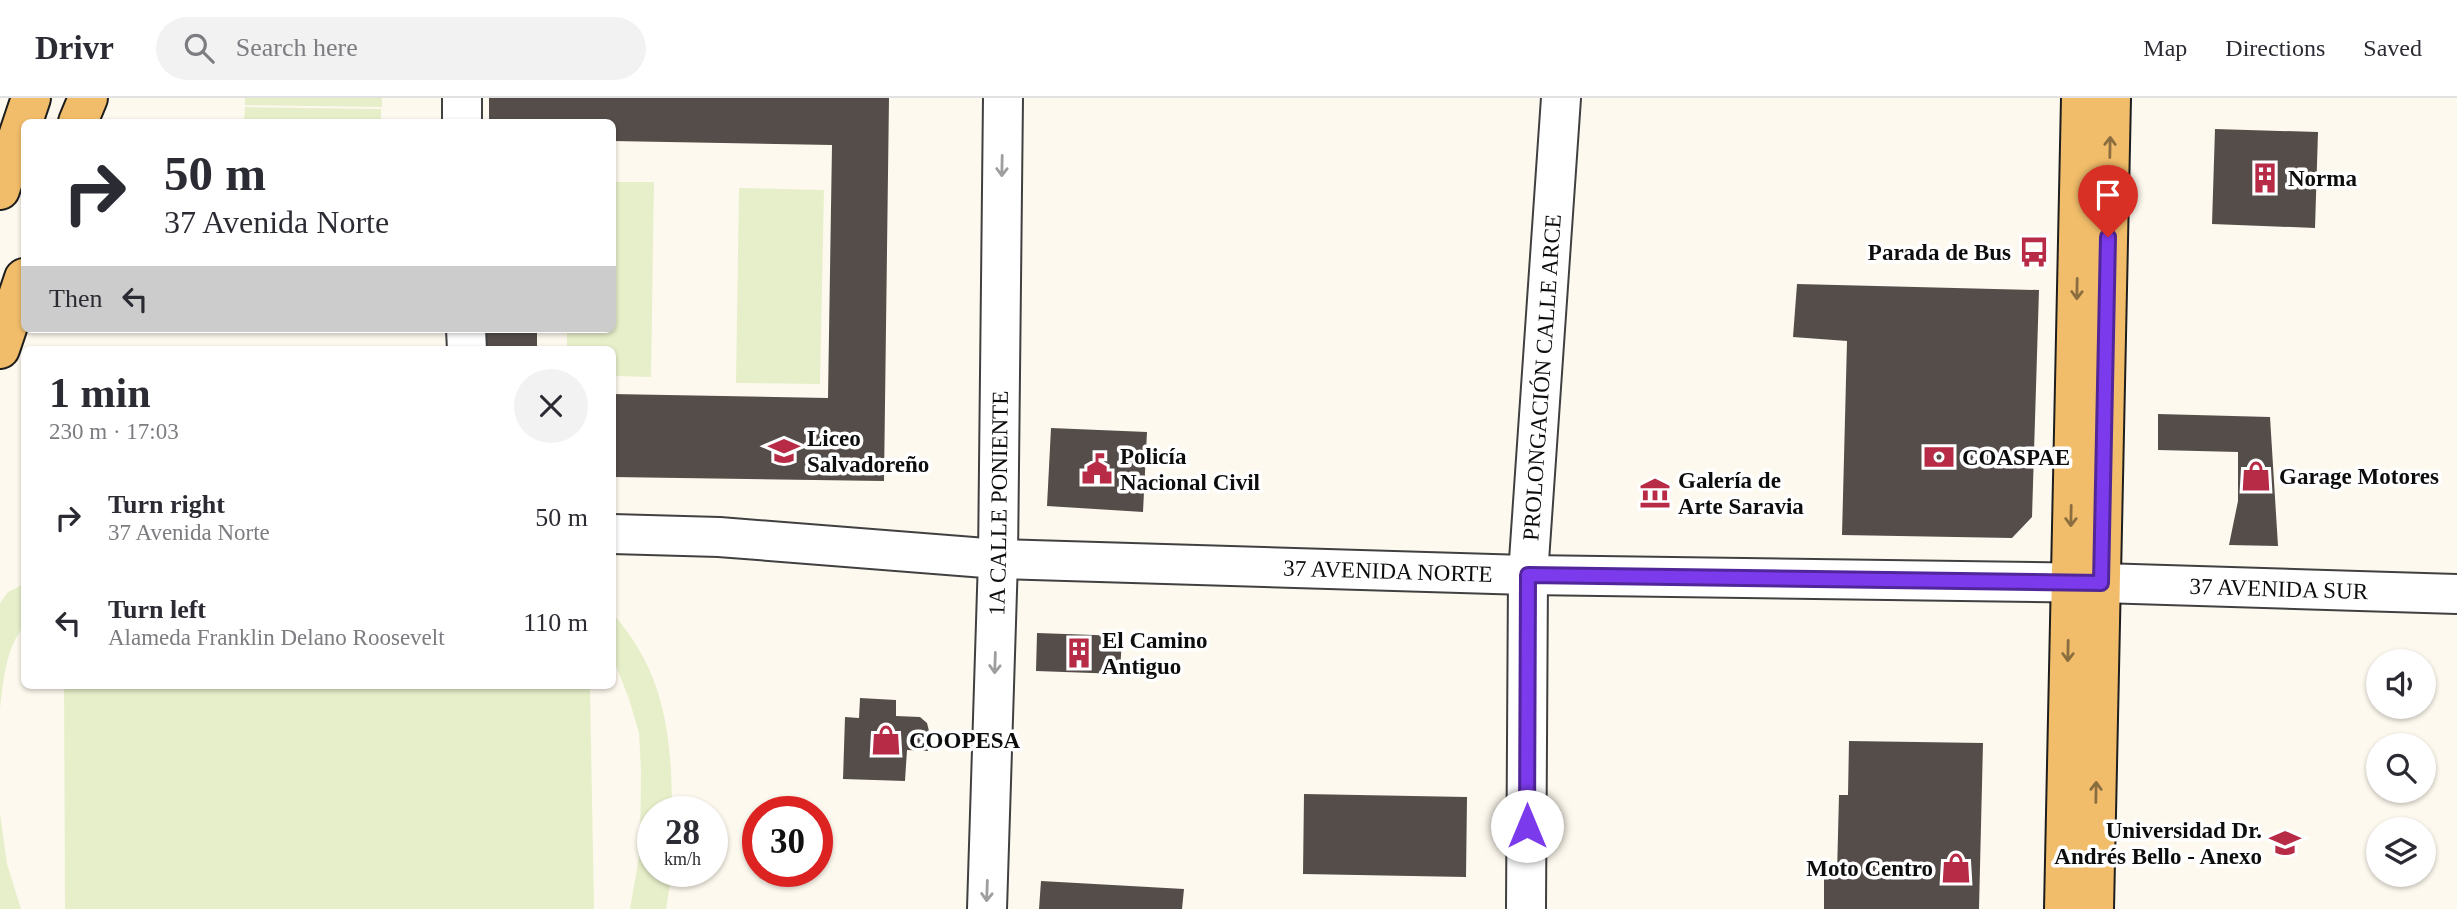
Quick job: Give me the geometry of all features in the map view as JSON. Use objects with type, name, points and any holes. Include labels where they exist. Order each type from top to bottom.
[{"type":"main road","points":[[24,119],[31,98]]},
{"type":"main road","points":[[79,119],[88,98]]},
{"type":"main road","points":[[2081,98],[2085,583],[2094,909]]},
{"type":"main road","points":[[2064,909],[2085,583],[2110,98]]},
{"type":"main road","points":[[0,190],[21,128]]},
{"type":"main road","points":[[0,349],[21,287]]},
{"type":"street","points":[[462,98],[462,119]]},
{"type":"street","name":"1A CALLE PONIENTE","points":[[987,909],[998,559],[1003,98]]},
{"type":"street","name":"PROLONGACIÓN CALLE ARCE","points":[[1526,909],[1528,575],[1561,98]]},
{"type":"street","name":"37 AVENIDA NORTE","points":[[616,534],[719,537],[998,559],[1528,575],[2085,583]]},
{"type":"street","name":"37 AVENIDA SUR","points":[[2085,583],[2457,594]]},
{"type":"green space","points":[[245,98],[382,98],[382,107],[245,105]]},
{"type":"green space","points":[[245,107],[381,109],[381,119],[244,119]]},
{"type":"green space","points":[[616,182],[654,182],[651,377],[616,376],[616,346],[567,346],[567,333],[616,333]]},
{"type":"green space","points":[[739,188],[824,190],[820,384],[736,383]]},
{"type":"green space","points":[[21,586],[21,630],[9,655],[0,709],[0,603],[8,592]]},
{"type":"green space","points":[[616,618],[644,658],[662,706],[670,757],[672,796],[641,796],[639,733],[616,666]]},
{"type":"green space","points":[[64,689],[590,689],[594,909],[65,909]]},
{"type":"green space","points":[[0,813],[7,864],[21,909],[0,909]]},
{"type":"green space","points":[[637,868],[637,887],[670,887],[666,909],[630,909]]},
{"type":"building","points":[[489,98],[889,98],[884,481],[616,477],[616,394],[828,398],[832,145],[616,141],[616,119],[489,119]]},
{"type":"building","name":"Norma","points":[[2215,129],[2318,132],[2315,228],[2212,224]]},
{"type":"building","points":[[1797,284],[2039,290],[2032,517],[2012,538],[1842,535],[1847,341],[1793,337]]},
{"type":"building","points":[[486,333],[537,333],[537,346],[486,346]]},
{"type":"building","name":"Garage Motores","points":[[2158,414],[2270,417],[2278,546],[2229,545],[2238,501],[2238,452],[2158,450]]},
{"type":"building","name":"Policía Nacional Civil","points":[[1051,428],[1147,432],[1143,512],[1047,506]]},
{"type":"building","name":"El Camino Antiguo","points":[[1037,633],[1122,636],[1120,674],[1036,671]]},
{"type":"building","name":"COOPESA","points":[[860,698],[896,700],[896,716],[920,717],[927,723],[928,751],[907,750],[905,781],[843,779],[845,717],[859,718]]},
{"type":"building","points":[[1849,741],[1983,743],[1979,909],[1824,909],[1824,875],[1837,874],[1839,795],[1848,795]]},
{"type":"building","points":[[1304,794],[1467,797],[1466,877],[1303,874]]},
{"type":"building","points":[[1041,881],[1184,889],[1182,909],[1039,909]]},
{"type":"place","name":"Norma","points":[[2265,178]]},
{"type":"place","name":"Parada de Bus","points":[[2034,252]]},
{"type":"place","name":"Liceo Salvadoreño","points":[[784,451]]},
{"type":"place","name":"COASPAE","points":[[1939,457]]},
{"type":"place","name":"Policía Nacional Civil","points":[[1097,469]]},
{"type":"place","name":"Garage Motores","points":[[2256,476]]},
{"type":"place","name":"Galería de Arte Saravia","points":[[1655,493]]},
{"type":"place","name":"El Camino Antiguo","points":[[1079,653]]},
{"type":"place","name":"COOPESA","points":[[886,740]]},
{"type":"place","name":"Universidad Dr. Andrés Bello - Anexo","points":[[2285,843]]},
{"type":"place","name":"Moto Centro","points":[[1956,868]]},
{"type":"route","points":[[1527,826],[1528,575],[2101,583],[2108,237]]}]
